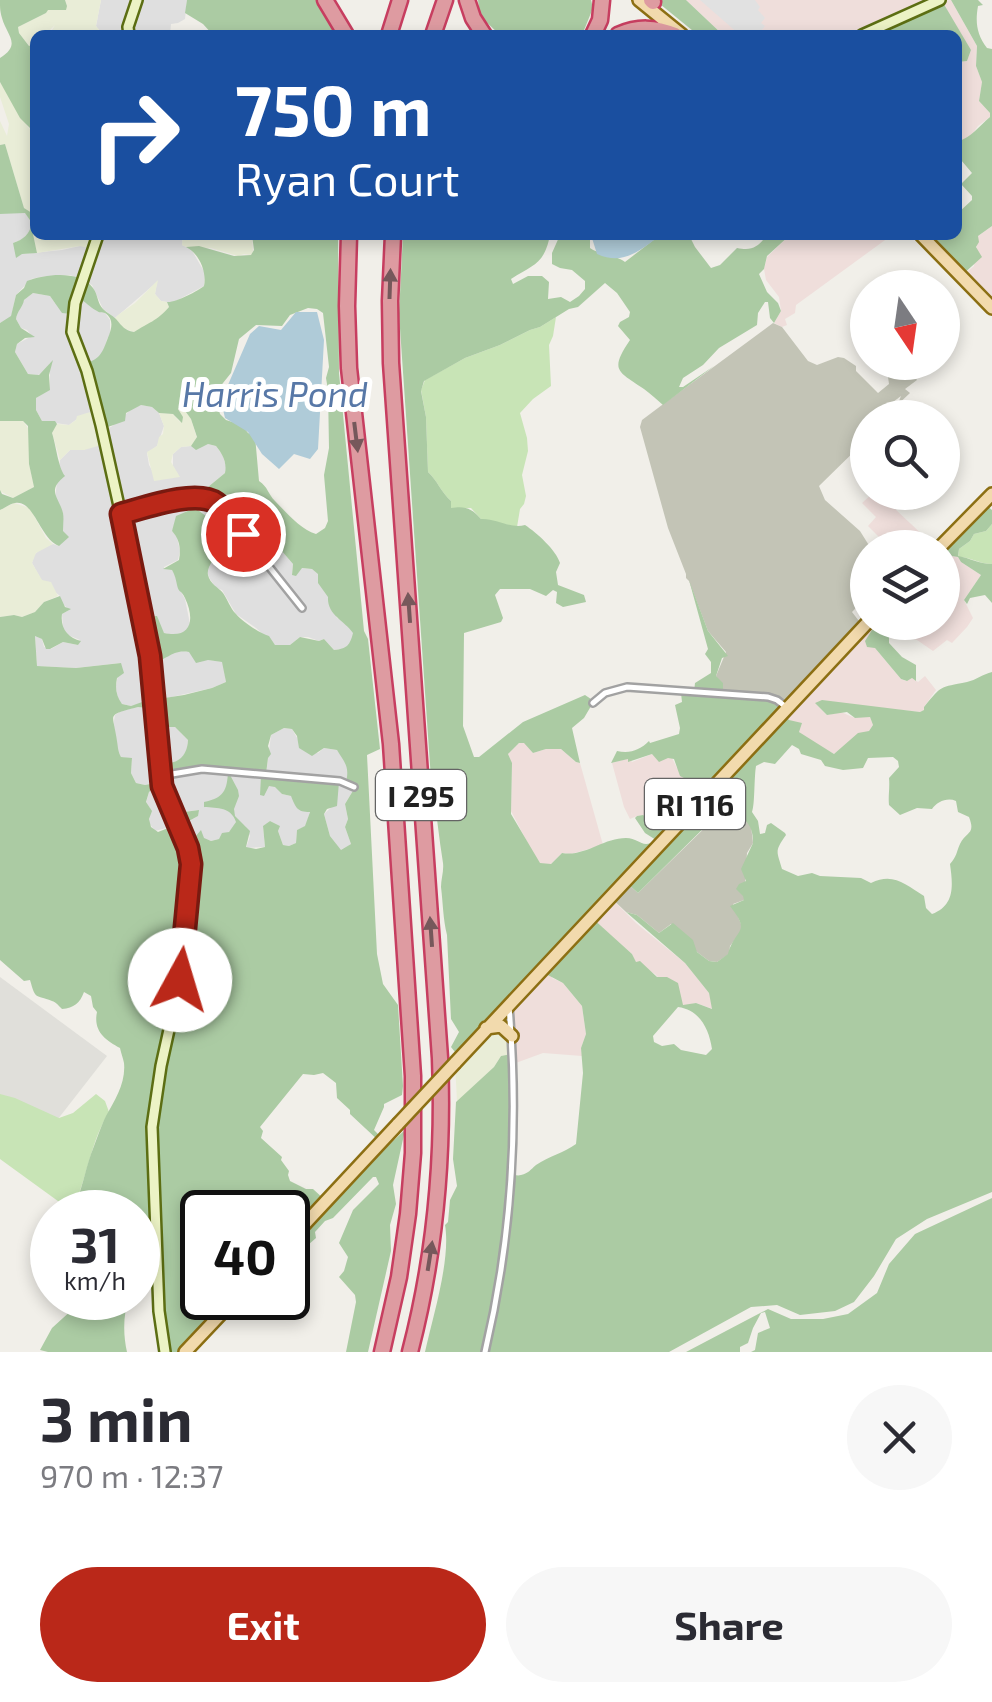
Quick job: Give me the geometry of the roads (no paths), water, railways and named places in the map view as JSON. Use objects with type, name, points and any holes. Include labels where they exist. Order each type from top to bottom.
[{"type":"highway","points":[[325,0],[343,30]]},
{"type":"highway","points":[[391,30],[400,0]]},
{"type":"highway","points":[[435,30],[445,0]]},
{"type":"highway","points":[[467,0],[481,30]]},
{"type":"highway","points":[[595,30],[602,0]]},
{"type":"highway","points":[[637,30],[662,30]]},
{"type":"highway","name":"I 295","points":[[349,240],[349,368],[389,729],[414,1091],[406,1230],[382,1352]]},
{"type":"highway","name":"I 295","points":[[392,240],[391,363],[441,1105],[434,1228],[410,1352]]},
{"type":"main road","points":[[648,0],[674,30]]},
{"type":"main road","points":[[648,0],[687,30]]},
{"type":"main road","points":[[925,240],[992,308]]},
{"type":"main road","points":[[957,530],[992,494]]},
{"type":"main road","name":"RI 116","points":[[310,1218],[851,640]]},
{"type":"main road","points":[[486,1028],[500,1026],[512,1036]]},
{"type":"main road","points":[[185,1352],[215,1320]]},
{"type":"street","points":[[128,30],[137,0]]},
{"type":"street","points":[[873,30],[940,0]]},
{"type":"street","points":[[96,240],[71,324],[90,384],[121,514],[150,656],[164,795],[188,848],[191,874],[180,980],[152,1127],[165,1352]]},
{"type":"street","points":[[121,514],[191,497],[214,501],[302,608]]},
{"type":"street","points":[[592,703],[612,690],[627,687],[768,698],[786,707]]},
{"type":"street","points":[[160,776],[194,769],[217,770],[340,781],[354,787]]},
{"type":"street","points":[[485,1352],[511,1196],[514,1136],[509,1004]]},
{"type":"water","points":[[593,240],[654,240],[624,257],[597,254]]},
{"type":"water","name":"Harris Pond","points":[[296,312],[317,312],[324,340],[318,449],[310,459],[294,454],[279,469],[262,454],[248,432],[225,418],[221,401],[250,334],[259,326],[281,330]]}]
